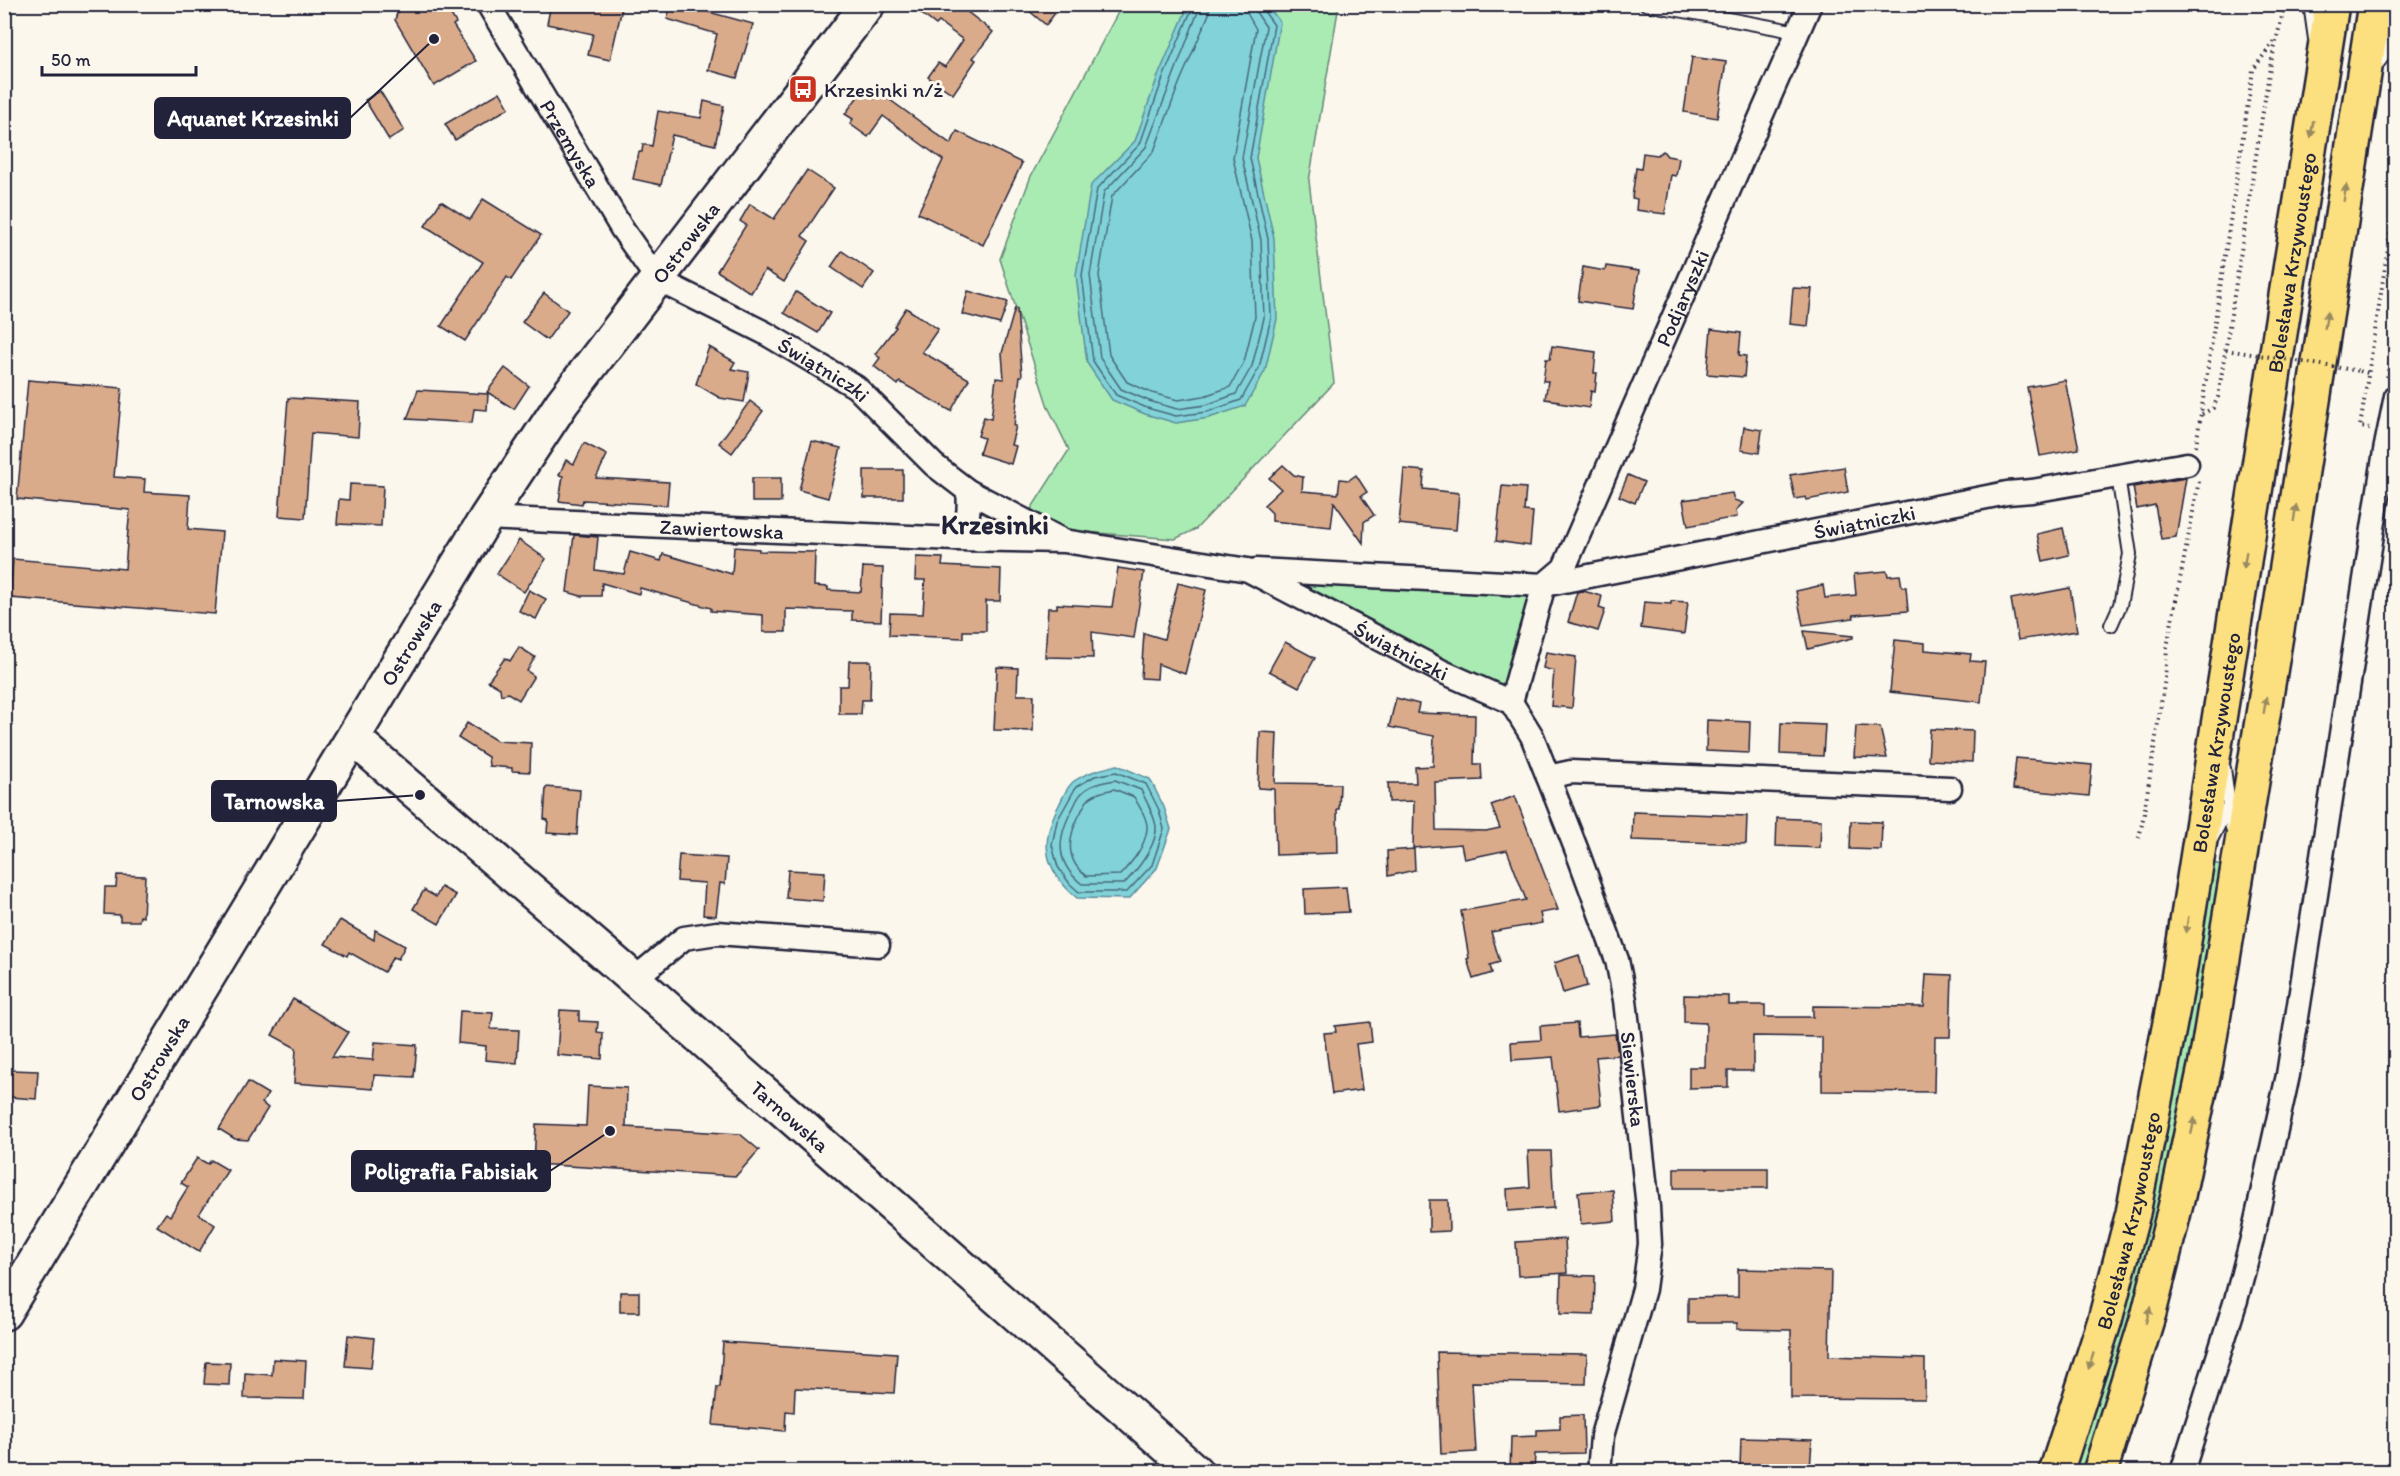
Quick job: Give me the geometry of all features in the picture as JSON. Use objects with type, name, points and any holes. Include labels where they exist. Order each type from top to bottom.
[{"type":"highway","name":"Bolesława Krzywoustego","points":[[2056,1472],[2105,1320],[2133,1213],[2176,992],[2332,4]]},
{"type":"highway","name":"Bolesława Krzywoustego","points":[[2100,1472],[2139,1348],[2169,1234],[2206,1062],[2260,738],[2375,4]]},
{"type":"street","name":"Przemyska","points":[[488,4],[622,229],[657,279]]},
{"type":"street","name":"Ostrowska","points":[[4,1313],[486,518],[561,403],[868,4]]},
{"type":"street","name":"Podjaryszki","points":[[1544,585],[1564,568],[1810,4]]},
{"type":"street","name":"Świątniczki","points":[[657,279],[765,333],[856,387],[934,465],[968,491],[1064,541]]},
{"type":"street","points":[[2182,1472],[2250,1250],[2269,1172],[2286,1086],[2388,422],[2396,396]]},
{"type":"street","name":"Świątniczki","points":[[955,539],[1064,541],[1248,570],[1544,585],[2007,493],[2032,491],[2187,464]]},
{"type":"street","points":[[955,539],[967,523],[968,491]]},
{"type":"street","name":"Zawiertowska","points":[[486,518],[955,539]]},
{"type":"street","name":"Świątniczki","points":[[1248,570],[1441,671],[1511,702]]},
{"type":"street","points":[[1511,702],[1544,585]]},
{"type":"street","name":"Siewierska","points":[[1511,702],[1532,736],[1548,777],[1617,960],[1625,1000],[1648,1207],[1650,1245],[1644,1289],[1602,1436],[1599,1472]]},
{"type":"street","name":"Tarnowska","points":[[353,738],[634,979],[1196,1472]]},
{"type":"street","points":[[1548,777],[1571,772],[1950,788]]},
{"type":"street","points":[[634,979],[684,938],[698,935],[717,933],[878,945]]},
{"type":"lane","points":[[1646,4],[1797,33]]},
{"type":"lane","points":[[2310,4],[2321,72]]},
{"type":"lane","points":[[2362,85],[2390,47],[2396,26]]},
{"type":"lane","points":[[2111,625],[2120,605],[2130,554],[2118,476]]},
{"type":"lane","points":[[2220,722],[2219,741],[2236,852],[2236,887]]},
{"type":"lane","points":[[2195,877],[2198,864],[2252,760],[2260,738]]},
{"type":"path","points":[[2201,414],[2213,408],[2218,397],[2254,167],[2276,38],[2285,4]]},
{"type":"path","points":[[2139,838],[2162,704],[2167,647],[2192,510],[2200,484],[2196,469],[2187,464],[2196,444],[2253,70],[2276,38]]},
{"type":"path","points":[[2388,422],[2360,426],[2396,197]]},
{"type":"path","points":[[2226,350],[2368,373]]},
{"type":"green space","points":[[1122,5],[1339,5],[1309,181],[1334,383],[1196,529],[1175,539],[1060,530],[1031,509],[1069,450],[1048,407],[1000,259],[1031,176]]},
{"type":"green space","points":[[1286,578],[1533,594],[1511,682],[1489,688]]},
{"type":"green space","points":[[2213,863],[2226,866],[2213,952],[2153,1245],[2086,1471],[2069,1472],[2208,865]]},
{"type":"water","points":[[1189,4],[1267,5],[1280,22],[1256,158],[1274,238],[1277,319],[1265,371],[1245,406],[1209,418],[1176,423],[1145,414],[1112,400],[1087,363],[1076,275],[1091,185],[1135,141],[1158,76]]},
{"type":"water","points":[[1117,765],[1150,779],[1164,807],[1171,829],[1157,868],[1129,899],[1077,898],[1057,877],[1052,866],[1048,855],[1049,831],[1065,792],[1072,783],[1089,773]]},
{"type":"building","points":[[410,4],[445,4],[456,23],[453,25],[476,61],[434,86],[395,20],[397,13]]},
{"type":"building","points":[[551,4],[623,4],[610,60],[588,55],[593,34],[547,24]]},
{"type":"building","points":[[671,4],[707,4],[705,11],[753,24],[737,78],[708,70],[717,34],[667,19]]},
{"type":"building","points":[[909,4],[957,4],[993,32],[973,58],[976,60],[953,94],[928,77],[938,63],[945,67],[963,40],[939,22],[936,25]]},
{"type":"building","points":[[1021,4],[1062,4],[1046,25]]},
{"type":"building","points":[[1692,57],[1726,62],[1717,118],[1684,112]]},
{"type":"building","points":[[380,91],[404,130],[389,140],[365,100]]},
{"type":"building","points":[[862,91],[874,99],[879,92],[951,144],[957,131],[1022,163],[983,245],[918,213],[943,160],[883,116],[868,137],[850,124],[853,119],[845,114]]},
{"type":"building","points":[[500,92],[509,108],[455,140],[445,124]]},
{"type":"building","points":[[704,101],[724,106],[715,145],[672,135],[661,185],[633,179],[643,144],[652,146],[658,111],[701,118]]},
{"type":"building","points":[[1663,151],[1667,156],[1679,158],[1676,176],[1671,175],[1665,214],[1636,210],[1637,199],[1632,198],[1636,168],[1641,169],[1643,153],[1657,155]]},
{"type":"building","points":[[807,170],[834,188],[802,236],[809,241],[784,282],[765,270],[751,293],[717,271],[746,225],[740,221],[750,204],[774,219]]},
{"type":"building","points":[[483,199],[541,235],[511,280],[507,277],[465,341],[441,326],[483,262],[425,226],[441,201],[470,220]]},
{"type":"building","points":[[842,251],[874,273],[863,289],[831,267]]},
{"type":"building","points":[[1606,266],[1639,271],[1633,309],[1578,301],[1583,267],[1605,271]]},
{"type":"building","points":[[1793,288],[1812,289],[1808,326],[1790,324]]},
{"type":"building","points":[[968,291],[1008,302],[1000,324],[962,314]]},
{"type":"building","points":[[796,292],[830,313],[818,333],[784,313]]},
{"type":"building","points":[[544,293],[568,311],[547,340],[522,322]]},
{"type":"building","points":[[906,308],[938,329],[922,352],[969,379],[951,411],[900,382],[898,385],[874,366],[880,358],[875,354],[896,327],[894,326]]},
{"type":"building","points":[[1015,308],[1017,309],[1022,376],[1020,376],[1014,426],[1016,426],[1011,445],[1016,446],[1011,464],[979,454],[984,438],[978,436],[984,417],[991,419],[996,378],[1004,379],[1002,353]]},
{"type":"building","points":[[1711,329],[1741,333],[1739,355],[1746,356],[1744,377],[1707,374]]},
{"type":"building","points":[[1552,346],[1596,352],[1595,392],[1591,391],[1589,408],[1545,399],[1548,381],[1543,381],[1546,359],[1550,359]]},
{"type":"building","points":[[709,347],[735,362],[731,369],[749,372],[744,402],[720,398],[696,384]]},
{"type":"building","points":[[505,368],[529,386],[514,409],[487,392]]},
{"type":"building","points":[[28,380],[122,388],[114,477],[145,479],[144,492],[190,495],[188,529],[222,532],[215,614],[10,598],[13,559],[125,569],[130,510],[17,499]]},
{"type":"building","points":[[2065,380],[2079,449],[2040,456],[2027,387]]},
{"type":"building","points":[[418,390],[488,394],[487,410],[474,409],[472,423],[407,419]]},
{"type":"building","points":[[288,398],[360,402],[358,437],[311,433],[305,518],[279,516]]},
{"type":"building","points":[[750,401],[763,411],[732,453],[719,443]]},
{"type":"building","points":[[1744,427],[1762,430],[1759,453],[1741,450]]},
{"type":"building","points":[[812,441],[841,448],[828,498],[799,490]]},
{"type":"building","points":[[584,443],[607,455],[596,478],[669,482],[667,505],[583,500],[582,504],[559,501],[563,476],[559,475],[566,460],[574,464]]},
{"type":"building","points":[[1283,465],[1294,475],[1303,477],[1302,491],[1338,494],[1340,479],[1349,480],[1356,475],[1367,492],[1361,496],[1374,515],[1364,522],[1363,543],[1334,502],[1331,527],[1272,521],[1272,513],[1264,505],[1281,489],[1269,478]]},
{"type":"building","points":[[1844,467],[1848,492],[1807,500],[1806,497],[1795,499],[1790,475]]},
{"type":"building","points":[[1404,469],[1424,471],[1423,489],[1459,493],[1456,530],[1399,524]]},
{"type":"building","points":[[864,470],[903,470],[903,498],[864,498]]},
{"type":"building","points":[[1628,475],[1644,482],[1635,503],[1619,496]]},
{"type":"building","points":[[752,478],[781,478],[781,502],[752,502]]},
{"type":"building","points":[[2186,478],[2176,537],[2161,539],[2155,505],[2137,509],[2133,487]]},
{"type":"building","points":[[350,484],[383,486],[381,526],[337,524],[339,499],[349,500]]},
{"type":"building","points":[[1502,486],[1526,488],[1524,511],[1533,512],[1530,546],[1496,541]]},
{"type":"building","points":[[1732,493],[1734,500],[1743,503],[1736,510],[1737,517],[1688,526],[1683,500]]},
{"type":"building","points":[[2063,528],[2069,555],[2043,561],[2037,534]]},
{"type":"building","points":[[574,535],[598,537],[595,570],[624,574],[630,552],[661,561],[663,554],[732,574],[734,547],[759,549],[759,551],[815,552],[814,586],[828,587],[828,590],[861,592],[863,567],[883,568],[881,621],[852,620],[852,611],[786,609],[786,632],[763,632],[763,615],[711,611],[711,608],[640,588],[639,594],[602,583],[601,596],[581,596],[567,592]]},
{"type":"building","points":[[519,540],[546,559],[524,592],[497,574]]},
{"type":"building","points":[[916,557],[943,558],[942,566],[1001,569],[1000,601],[986,601],[986,631],[963,631],[963,638],[889,635],[890,613],[923,614],[925,580],[915,580]]},
{"type":"building","points":[[1118,568],[1144,572],[1134,638],[1092,632],[1093,658],[1045,657],[1048,608],[1057,608],[1057,604],[1112,607]]},
{"type":"building","points":[[1887,571],[1888,576],[1900,575],[1902,587],[1906,587],[1908,611],[1853,615],[1854,618],[1803,625],[1796,591],[1823,585],[1825,598],[1856,595],[1854,574]]},
{"type":"building","points":[[1178,583],[1206,590],[1185,674],[1158,664],[1157,679],[1141,678],[1144,633],[1164,639]]},
{"type":"building","points":[[2070,588],[2077,631],[2018,640],[2011,599]]},
{"type":"building","points":[[529,590],[546,599],[536,619],[519,611]]},
{"type":"building","points":[[1583,591],[1602,596],[1599,608],[1605,610],[1598,631],[1568,622],[1577,592]]},
{"type":"building","points":[[1671,601],[1688,602],[1684,634],[1641,628],[1644,602],[1671,604]]},
{"type":"building","points":[[1804,631],[1853,636],[1853,638],[1808,649]]},
{"type":"building","points":[[1895,640],[1925,643],[1925,650],[1971,654],[1970,661],[1985,662],[1981,702],[1890,692]]},
{"type":"building","points":[[1285,642],[1315,658],[1299,687],[1269,671]]},
{"type":"building","points":[[519,647],[535,657],[527,671],[534,676],[519,700],[508,693],[501,695],[500,688],[488,681],[505,658],[510,661]]},
{"type":"building","points":[[1546,652],[1576,657],[1572,708],[1551,706],[1554,671],[1543,668]]},
{"type":"building","points":[[849,661],[871,661],[870,700],[862,700],[861,714],[839,714],[839,686],[848,686]]},
{"type":"building","points":[[997,667],[1018,668],[1017,695],[1034,695],[1033,731],[994,730]]},
{"type":"building","points":[[1396,698],[1419,704],[1417,713],[1475,715],[1474,764],[1481,764],[1482,780],[1435,782],[1436,830],[1486,831],[1500,828],[1491,805],[1515,796],[1558,910],[1540,913],[1542,923],[1491,932],[1500,962],[1490,965],[1492,973],[1473,979],[1467,959],[1469,958],[1461,911],[1526,900],[1507,850],[1464,859],[1461,844],[1413,848],[1414,801],[1389,802],[1388,783],[1416,783],[1415,767],[1433,766],[1434,736],[1389,727]]},
{"type":"building","points":[[1707,720],[1750,722],[1749,753],[1706,751]]},
{"type":"building","points":[[467,723],[497,741],[531,743],[530,772],[489,766],[488,757],[458,738]]},
{"type":"building","points":[[1781,723],[1825,725],[1823,756],[1780,754]]},
{"type":"building","points":[[1856,726],[1880,727],[1887,758],[1854,757]]},
{"type":"building","points":[[1930,729],[1973,731],[1972,762],[1928,760]]},
{"type":"building","points":[[1260,732],[1277,733],[1275,783],[1340,784],[1339,809],[1337,809],[1338,853],[1276,855],[1274,789],[1258,788]]},
{"type":"building","points":[[2016,758],[2092,765],[2089,796],[2013,789]]},
{"type":"building","points":[[546,787],[580,790],[577,835],[547,833],[548,820],[544,819]]},
{"type":"building","points":[[1633,812],[1747,816],[1746,844],[1632,840]]},
{"type":"building","points":[[1777,818],[1821,820],[1820,848],[1776,846]]},
{"type":"building","points":[[1851,821],[1882,822],[1881,850],[1850,849]]},
{"type":"building","points":[[1414,849],[1415,870],[1388,876],[1387,851]]},
{"type":"building","points":[[679,855],[727,858],[725,884],[720,883],[716,916],[703,915],[705,883],[677,881]]},
{"type":"building","points":[[788,870],[825,872],[823,901],[786,898]]},
{"type":"building","points":[[117,875],[145,876],[143,917],[140,916],[139,921],[120,921],[120,915],[104,914],[105,887],[116,887]]},
{"type":"building","points":[[441,887],[456,895],[439,924],[413,909],[424,890],[436,897]]},
{"type":"building","points":[[1346,887],[1349,912],[1305,914],[1304,889]]},
{"type":"building","points":[[340,920],[374,940],[375,930],[405,946],[398,959],[393,957],[384,972],[349,952],[347,956],[325,944]]},
{"type":"building","points":[[1579,955],[1587,986],[1563,993],[1554,963]]},
{"type":"building","points":[[1926,974],[1952,975],[1950,1037],[1935,1037],[1934,1092],[1822,1091],[1822,1037],[1753,1036],[1753,1071],[1728,1071],[1728,1087],[1689,1088],[1689,1067],[1705,1067],[1706,1023],[1684,1022],[1684,995],[1729,996],[1729,1005],[1765,1005],[1765,1017],[1813,1017],[1813,1006],[1924,1007]]},
{"type":"building","points":[[293,999],[348,1032],[332,1057],[373,1060],[375,1042],[417,1045],[414,1077],[374,1075],[373,1089],[294,1083],[296,1048],[272,1035]]},
{"type":"building","points":[[560,1010],[579,1011],[579,1021],[598,1022],[597,1032],[603,1033],[602,1059],[557,1055]]},
{"type":"building","points":[[460,1011],[493,1013],[491,1029],[519,1030],[517,1063],[485,1060],[486,1046],[458,1043]]},
{"type":"building","points":[[1370,1022],[1372,1042],[1356,1044],[1362,1090],[1332,1094],[1324,1033],[1336,1032],[1335,1026]]},
{"type":"building","points":[[1577,1023],[1578,1037],[1615,1034],[1618,1055],[1596,1057],[1601,1105],[1559,1111],[1553,1057],[1512,1060],[1511,1042],[1541,1040],[1540,1026]]},
{"type":"building","points":[[11,1070],[38,1071],[36,1099],[9,1097]]},
{"type":"building","points":[[248,1082],[268,1094],[262,1103],[268,1108],[248,1140],[235,1139],[219,1129]]},
{"type":"building","points":[[588,1086],[627,1088],[626,1127],[740,1134],[759,1150],[736,1176],[534,1164],[536,1124],[586,1126]]},
{"type":"building","points":[[1528,1151],[1551,1151],[1554,1208],[1508,1211],[1507,1189],[1530,1187]]},
{"type":"building","points":[[197,1158],[208,1164],[211,1160],[228,1170],[199,1214],[215,1225],[199,1252],[157,1226],[166,1213],[170,1216],[188,1187],[181,1183]]},
{"type":"building","points":[[1674,1168],[1768,1168],[1768,1188],[1674,1188]]},
{"type":"building","points":[[1613,1190],[1615,1221],[1581,1224],[1578,1192]]},
{"type":"building","points":[[1429,1200],[1448,1200],[1449,1231],[1429,1232]]},
{"type":"building","points":[[1565,1239],[1567,1273],[1518,1276],[1516,1242]]},
{"type":"building","points":[[1738,1269],[1831,1271],[1829,1356],[1925,1359],[1925,1399],[1791,1398],[1791,1330],[1737,1329],[1737,1323],[1688,1323],[1688,1298],[1738,1297]]},
{"type":"building","points":[[1561,1275],[1595,1276],[1594,1315],[1560,1314]]},
{"type":"building","points":[[620,1292],[639,1292],[639,1312],[620,1312]]},
{"type":"building","points":[[348,1335],[374,1338],[371,1368],[345,1366]]},
{"type":"building","points":[[723,1342],[897,1353],[894,1393],[795,1388],[794,1412],[786,1411],[785,1431],[713,1425],[717,1387],[720,1387]]},
{"type":"building","points":[[1437,1352],[1587,1354],[1586,1384],[1472,1382],[1476,1452],[1441,1454]]},
{"type":"building","points":[[273,1359],[306,1361],[304,1399],[244,1398],[245,1373],[272,1375]]},
{"type":"building","points":[[206,1362],[230,1363],[229,1385],[204,1384]]},
{"type":"building","points":[[1583,1415],[1584,1453],[1535,1454],[1534,1472],[1510,1472],[1511,1437],[1537,1436],[1537,1430],[1560,1429],[1560,1416]]},
{"type":"building","points":[[1741,1438],[1812,1440],[1810,1470],[1740,1468]]},
{"type":"place","name":"Aquanet Krzesinki","points":[[434,39]]},
{"type":"place","name":"Krzesinki n/ż","points":[[803,89]]},
{"type":"place","name":"Tarnowska","points":[[420,795]]},
{"type":"place","name":"Poligrafia Fabisiak","points":[[610,1131]]},
{"type":"district","name":"Krzesinki","points":[[995,524]]}]
